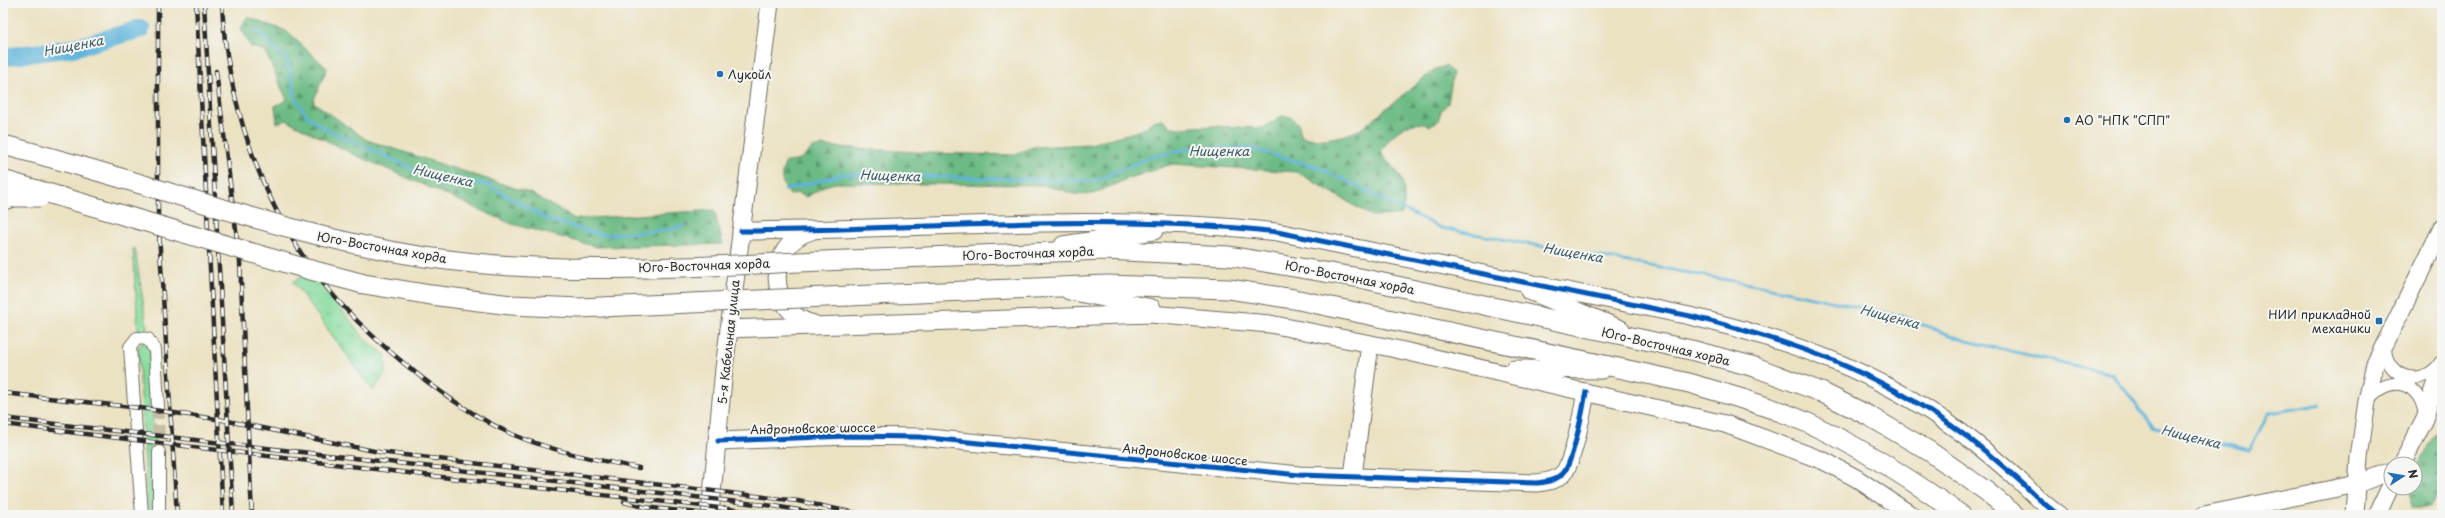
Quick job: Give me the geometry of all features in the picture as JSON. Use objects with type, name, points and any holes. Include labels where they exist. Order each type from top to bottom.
[{"type":"main road","name":"Юго-Восточная хорда","points":[[4,145],[303,232],[426,257],[509,266],[578,270],[1104,250],[1229,256],[1360,278],[1649,341],[1755,367],[1821,392],[1870,416],[1930,451],[1986,491],[2015,515]]},
{"type":"main road","points":[[3,180],[307,269],[364,284],[431,296],[511,305],[580,308],[1049,287],[1161,285],[1229,289],[1294,299],[1689,383],[1749,401],[1806,422],[1852,444],[1908,477],[1961,515]]},
{"type":"main road","points":[[3,200],[29,196],[77,202]]},
{"type":"street","name":"5-я Кабельная улица","points":[[710,515],[729,329],[770,3]]},
{"type":"street","points":[[741,231],[1124,222],[1200,224],[1276,232],[1690,316],[1756,332],[1803,347],[1878,382],[1921,406],[1991,455],[2059,515]]},
{"type":"street","points":[[1000,254],[1200,224]]},
{"type":"street","points":[[2355,515],[2357,484],[2367,401],[2375,364],[2385,340],[2442,228]]},
{"type":"street","points":[[823,229],[807,232],[793,241],[779,262],[776,279],[780,295],[789,310],[810,323],[826,326]]},
{"type":"street","points":[[1493,276],[1649,341]]},
{"type":"street","points":[[1049,287],[1198,317]]},
{"type":"street","points":[[729,329],[1150,314],[1270,324],[1370,344],[1725,424],[1824,461],[1856,478],[1911,515]]},
{"type":"street","points":[[142,515],[130,347],[137,338],[148,339],[155,350],[158,407]]},
{"type":"street","points":[[2385,340],[2385,351],[2390,366],[2405,376],[2424,376],[2438,368],[2442,361]]},
{"type":"street","points":[[1353,476],[1370,344]]},
{"type":"street","points":[[2406,456],[2425,419],[2442,365]]},
{"type":"street","points":[[1478,368],[1628,370]]},
{"type":"street","points":[[2367,401],[2382,386],[2397,383],[2406,385],[2422,402],[2425,419]]},
{"type":"street","name":"Андроновское шоссе","points":[[718,441],[847,436],[919,438],[1299,475],[1549,482],[1564,471],[1580,423],[1586,392]]},
{"type":"street","points":[[159,452],[159,515]]},
{"type":"street","points":[[2204,515],[2357,484],[2383,474]]},
{"type":"street","points":[[2031,491],[2037,502],[2040,515]]},
{"type":"street","points":[[2377,515],[2386,496]]},
{"type":"green space","points":[[247,17],[286,31],[327,68],[313,102],[367,140],[530,193],[575,219],[714,210],[723,244],[597,247],[512,224],[353,154],[286,120],[277,123],[275,106],[287,100],[265,51],[251,47],[241,28]]},
{"type":"green space","points":[[1446,66],[1453,73],[1448,103],[1441,111],[1438,121],[1429,126],[1414,124],[1401,129],[1395,133],[1381,152],[1384,158],[1401,177],[1403,182],[1404,205],[1401,215],[1372,216],[1297,172],[1172,164],[1127,179],[1093,194],[1073,194],[1041,185],[835,183],[824,186],[807,197],[797,193],[790,195],[782,179],[782,171],[786,162],[798,160],[804,157],[812,148],[823,146],[929,153],[1013,155],[1033,147],[1090,144],[1135,132],[1145,128],[1153,121],[1163,119],[1171,127],[1181,128],[1211,126],[1263,128],[1282,116],[1291,117],[1299,125],[1301,136],[1315,139],[1339,137],[1361,129],[1435,69]]},
{"type":"green space","points":[[135,248],[147,328],[145,331],[138,330],[133,249]]},
{"type":"green space","points":[[314,275],[365,339],[385,355],[386,372],[373,391],[293,282],[303,276]]},
{"type":"green space","points":[[144,342],[149,347],[155,451],[155,515],[148,515],[138,347]]},
{"type":"green space","points":[[2442,429],[2442,476],[2439,485],[2439,495],[2430,507],[2412,507],[2411,496],[2423,496],[2422,456],[2436,434]]},
{"type":"waterway","name":"Нищенка","points":[[3,57],[73,48],[141,29]]},
{"type":"waterway","name":"Нищенка","points":[[256,30],[287,60],[296,99],[308,117],[324,128],[418,171],[488,185],[546,219],[602,235],[669,230],[682,226]]},
{"type":"waterway","name":"Нищенка","points":[[785,190],[843,174],[1096,181],[1147,158],[1191,148],[1248,148],[1318,167],[1441,228],[1766,287],[1900,316],[1966,341],[2113,374],[2152,426],[2249,450],[2269,413],[2313,406],[2320,403]]},
{"type":"tunnel","points":[[158,407],[159,452]]},
{"type":"railway","points":[[158,3],[158,218],[177,515]]},
{"type":"railway","points":[[196,3],[223,515]]},
{"type":"railway","points":[[204,3],[233,515]]},
{"type":"railway","points":[[222,3],[230,74],[238,110],[262,179],[277,212],[295,244],[315,273],[336,298],[370,333],[406,365],[444,395],[485,421],[514,435],[560,451],[639,468]]},
{"type":"railway","points":[[216,71],[240,262],[252,515]]},
{"type":"railway","points":[[3,393],[140,408],[223,420],[379,452],[798,501],[865,515]]},
{"type":"railway","points":[[3,418],[774,506],[828,515]]},
{"type":"railway","points":[[3,424],[450,478],[783,515]]},
{"type":"railway","points":[[624,502],[644,507],[718,515]]},
{"type":"cycle path","points":[[741,231],[1009,224],[1143,223],[1210,226],[1277,232],[1690,316],[1726,325],[1796,347],[1863,374],[1896,391],[1928,410],[1967,437],[2022,483],[2044,504],[2059,515]]},
{"type":"cycle path","points":[[718,441],[847,436],[919,437],[1299,475],[1537,483],[1560,477],[1565,471],[1575,444],[1586,392]]},
{"type":"place","name":"Лукойл","points":[[720,74]]},
{"type":"place","name":"АО \"НПК \"СПП\"","points":[[2067,120]]},
{"type":"place","name":"НИИ прикладной механики","points":[[2379,321]]}]
